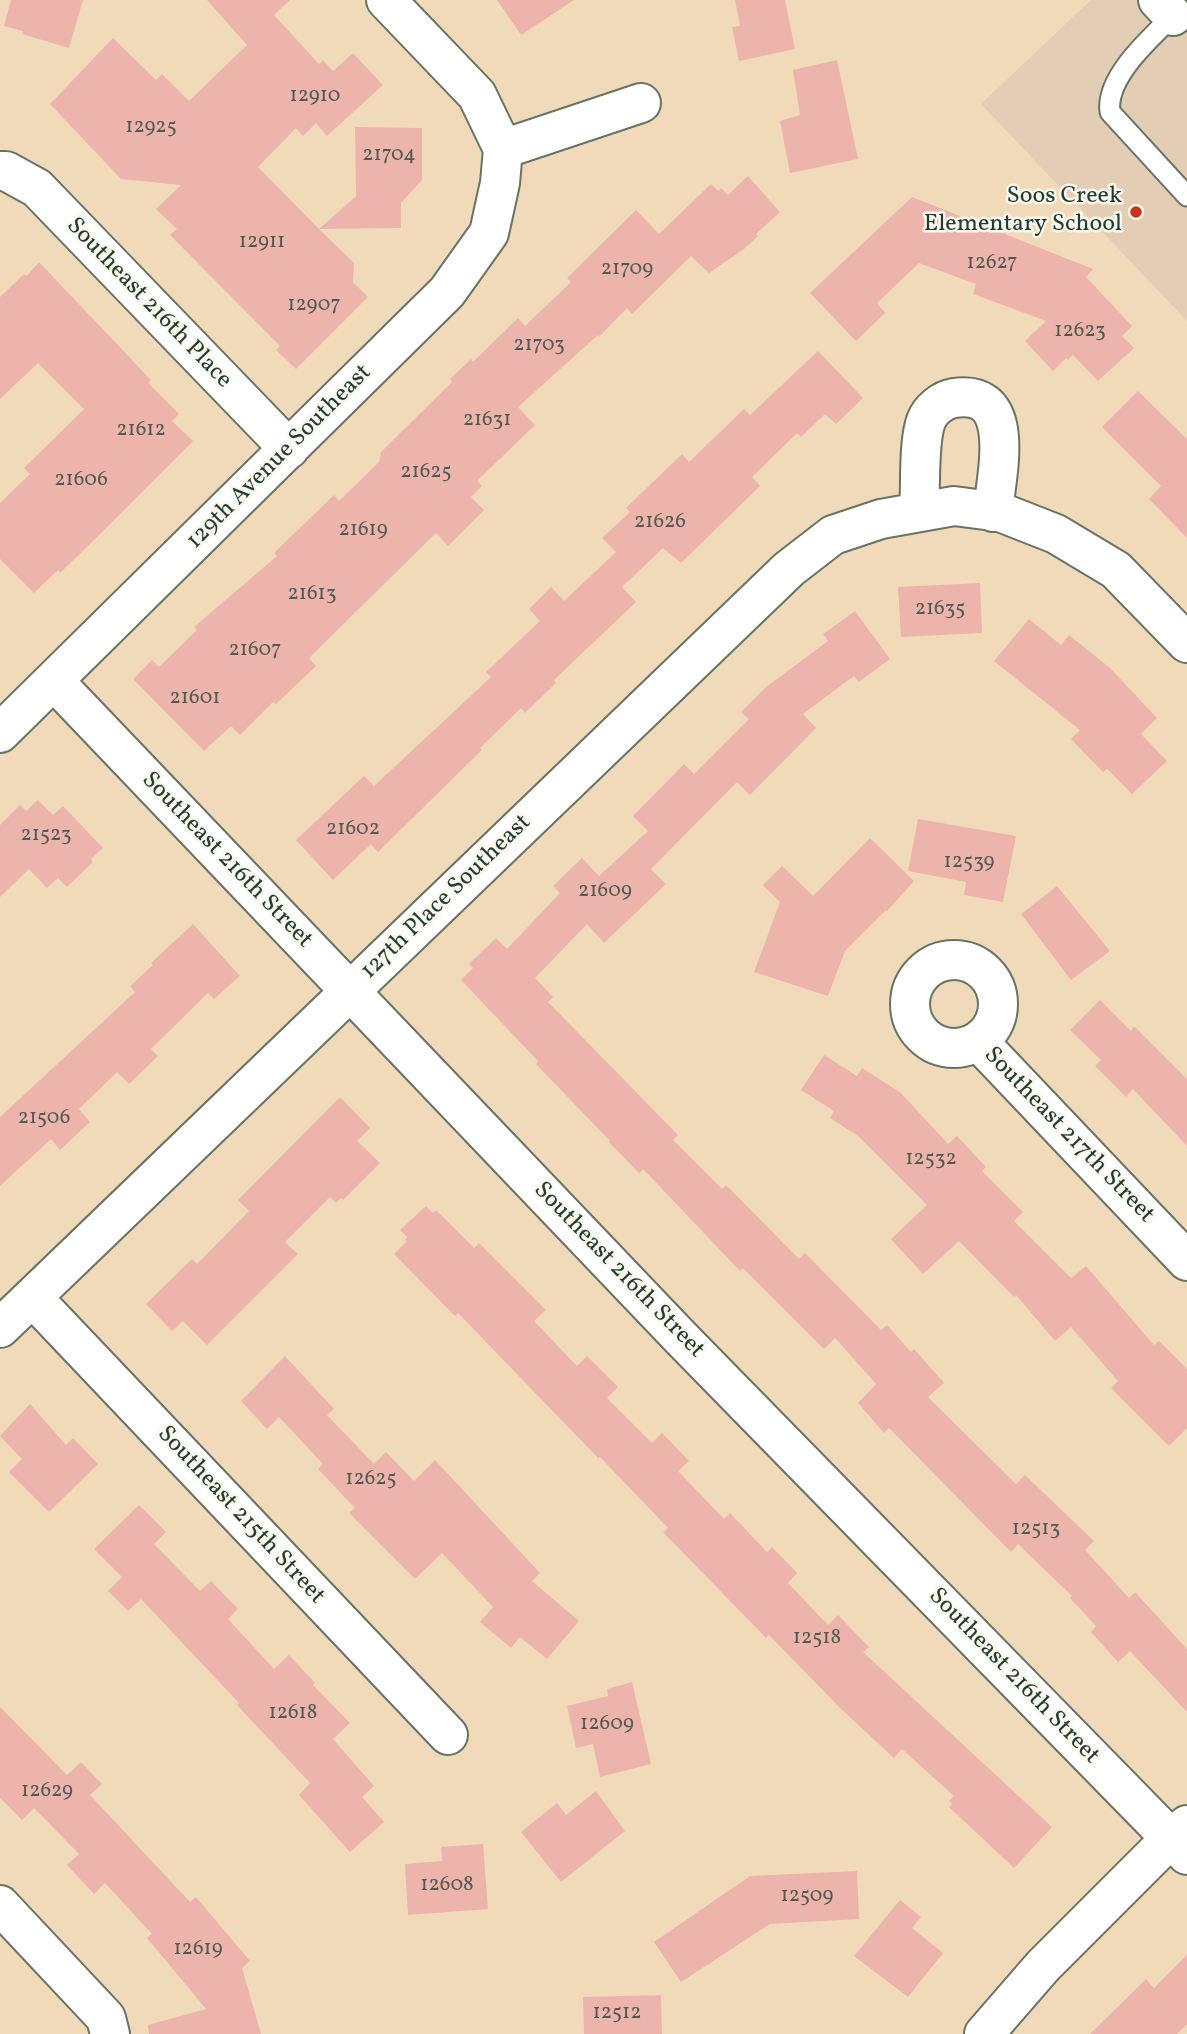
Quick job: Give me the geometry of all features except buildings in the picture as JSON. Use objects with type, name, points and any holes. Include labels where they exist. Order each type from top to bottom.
[{"type":"street","points":[[386,0],[477,95],[503,149],[641,103]]},
{"type":"street","name":"129th Avenue Southeast","points":[[0,733],[447,292],[489,233],[500,183],[503,149]]},
{"type":"street","name":"Southeast 216th Place","points":[[0,171],[6,171],[37,188],[289,449]]},
{"type":"street","points":[[937,509],[923,434],[926,419],[935,407],[948,399],[963,397],[978,400],[990,409],[998,422],[1000,437],[993,512]]},
{"type":"street","name":"127th Place Southeast","points":[[0,1328],[789,569],[833,535],[881,519],[937,509],[993,512],[1056,534],[1116,570],[1187,643]]},
{"type":"street","name":"Southeast 216th Street","points":[[54,681],[681,1338],[1182,1839]]},
{"type":"street","name":"Southeast 217th Street","points":[[978,1041],[1187,1261]]},
{"type":"street","name":"Southeast 215th Street","points":[[32,1297],[447,1735]]},
{"type":"street","points":[[984,2034],[1043,1966],[1182,1839]]},
{"type":"street","points":[[0,1905],[106,2018],[110,2034]]},
{"type":"lane","points":[[1173,6],[1125,67],[1109,101],[1110,112],[1187,196]]},
{"type":"shaded area","name":"Soos Creek Elementary School","points":[[1091,0],[1187,0],[1187,321],[981,104]]},
{"type":"place","name":"Soos Creek Elementary School","points":[[1136,212]]}]
